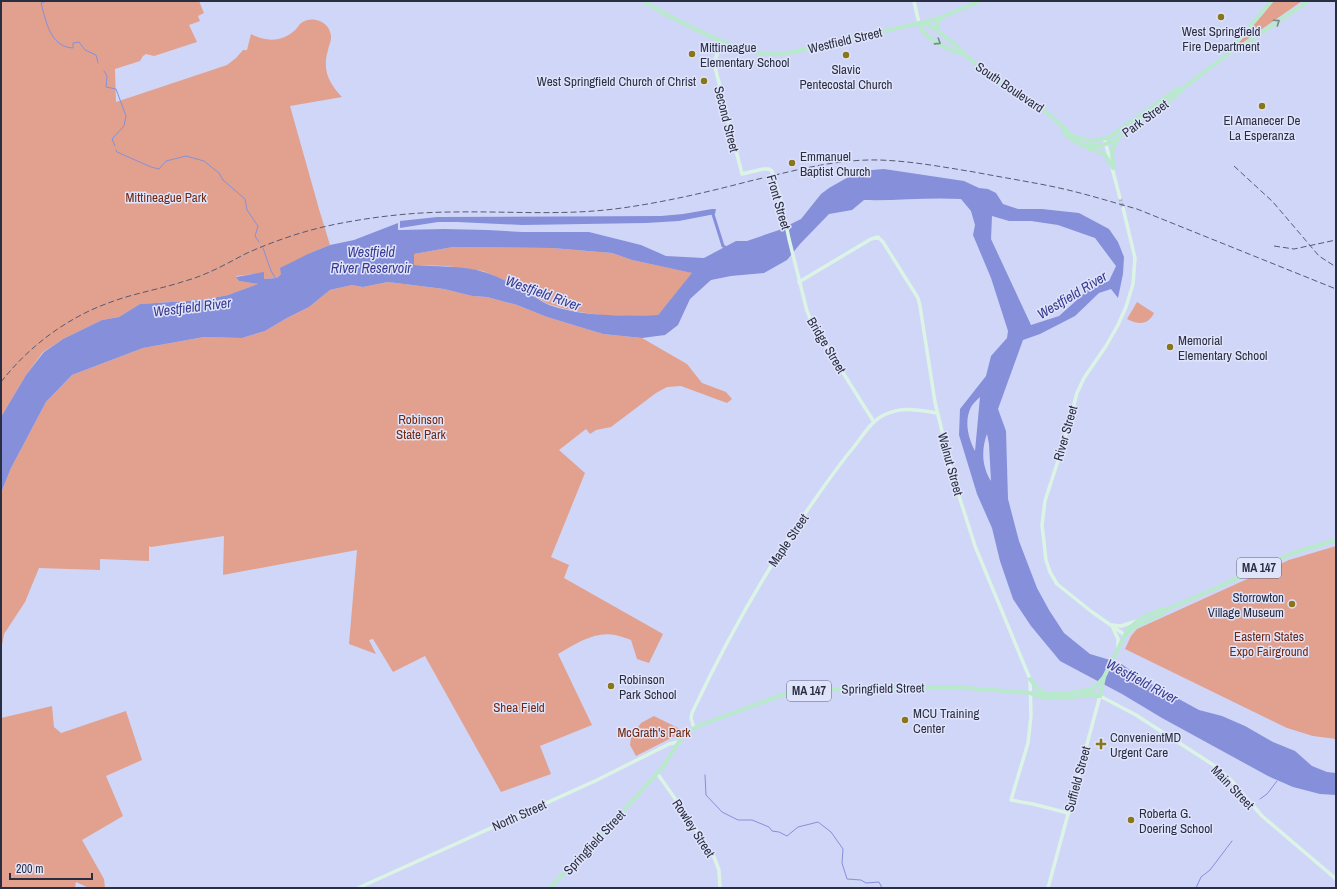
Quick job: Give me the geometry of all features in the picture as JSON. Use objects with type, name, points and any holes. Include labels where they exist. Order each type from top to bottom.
[{"type":"main road","name":"Westfield Street","points":[[644,1],[671,17],[722,41],[767,55],[779,55],[942,18],[980,1]]},
{"type":"main road","points":[[914,1],[919,23]]},
{"type":"main road","name":"Park Street","points":[[1106,144],[1122,135],[1178,94],[1182,89],[1233,50],[1235,44],[1271,1]]},
{"type":"main road","points":[[1233,50],[1239,48],[1308,1]]},
{"type":"main road","points":[[938,32],[937,23],[942,18]]},
{"type":"main road","name":"South Boulevard","points":[[963,53],[954,52],[931,37],[921,29],[919,23],[927,24],[938,32],[958,47],[977,65],[1045,111],[1070,134],[1080,139],[1091,141],[1104,139]]},
{"type":"main road","name":"Second Street","points":[[722,41],[714,63],[742,174]]},
{"type":"main road","name":"Park Street","points":[[1104,139],[1118,132],[1176,90],[1182,89]]},
{"type":"main road","name":"South Boulevard","points":[[1056,121],[1073,141]]},
{"type":"main road","points":[[1113,168],[1112,154],[1114,145],[1122,135]]},
{"type":"main road","points":[[1104,139],[1120,198]]},
{"type":"main road","points":[[1073,141],[1081,146],[1103,153],[1113,168]]},
{"type":"main road","points":[[1073,141],[1089,146],[1106,144]]},
{"type":"main road","name":"Front Street","points":[[742,174],[763,169],[771,170],[779,193],[789,239]]},
{"type":"main road","name":"River Street","points":[[1123,208],[1136,258],[1133,284],[1124,312],[1115,331],[1082,381],[1077,393],[1065,438],[1045,501],[1042,520],[1045,556],[1050,572],[1055,581],[1067,593],[1125,635]]},
{"type":"main road","name":"Walnut Street","points":[[800,282],[869,240],[878,238],[885,244],[919,301],[934,401],[950,465],[975,546],[1030,679],[1031,726],[1028,743],[1012,800],[1068,813]]},
{"type":"main road","name":"Bridge Street","points":[[789,239],[808,315],[874,422]]},
{"type":"main road","name":"Maple Street","points":[[694,728],[691,718],[694,710],[725,647],[768,570],[838,466],[874,422],[884,415],[901,409],[918,409],[938,413]]},
{"type":"main road","name":"MA 147","points":[[1125,635],[1136,626],[1160,615],[1166,610],[1293,553],[1336,540]]},
{"type":"main road","name":"MA 147","points":[[1118,649],[1131,625],[1141,618],[1160,610],[1166,610]]},
{"type":"main road","points":[[1118,649],[1118,639],[1111,626],[1123,626],[1141,618]]},
{"type":"main road","name":"Suffield Street","points":[[1048,888],[1100,696],[1100,685],[1118,649]]},
{"type":"main road","points":[[1030,679],[1038,690],[1045,693]]},
{"type":"main road","name":"MA 147","points":[[1079,691],[1091,689],[1100,685]]},
{"type":"main road","name":"Springfield Street","points":[[550,888],[666,763],[678,742],[694,728],[782,695],[797,691],[955,687],[1030,693],[1067,694],[1079,691],[1094,692],[1100,696]]},
{"type":"main road","name":"Springfield Street","points":[[1030,693],[1036,696],[1064,698],[1081,695],[1100,696]]},
{"type":"main road","name":"Main Street","points":[[1100,696],[1136,715],[1215,766],[1229,778],[1266,820],[1336,879]]},
{"type":"main road","name":"North Street","points":[[358,888],[595,781],[669,744],[678,742]]},
{"type":"main road","name":"Rowley Street","points":[[657,773],[714,857],[719,870],[720,888]]},
{"type":"green space","name":"Mittineague Park","points":[[1,1],[199,1],[204,13],[198,16],[200,21],[189,25],[197,42],[154,56],[146,54],[140,61],[115,69],[116,102],[227,65],[243,50],[247,50],[251,34],[256,37],[273,40],[279,39],[289,35],[304,21],[313,19],[318,20],[325,24],[331,35],[326,57],[326,70],[333,87],[342,97],[290,106],[330,245],[310,253],[277,278],[264,279],[264,273],[236,276],[239,281],[259,284],[228,295],[203,300],[140,304],[119,317],[102,320],[63,339],[43,352],[26,375],[1,417]]},
{"type":"green space","points":[[1274,1],[1302,1],[1238,46],[1237,45]]},
{"type":"green space","points":[[453,247],[552,248],[612,253],[632,260],[693,273],[658,315],[600,315],[573,311],[548,304],[513,284],[483,271],[447,266],[414,265],[414,254]]},
{"type":"green space","name":"Robinson State Park","points":[[388,282],[444,289],[472,296],[487,297],[517,305],[547,317],[603,334],[642,338],[687,364],[702,383],[726,392],[732,399],[727,403],[681,386],[667,387],[656,393],[611,427],[596,430],[590,434],[586,429],[559,450],[585,473],[551,557],[569,565],[564,578],[663,634],[649,663],[637,659],[631,640],[617,635],[608,634],[585,639],[558,654],[592,725],[540,746],[551,774],[501,792],[425,656],[393,672],[373,639],[369,640],[376,654],[349,644],[357,550],[223,575],[224,536],[151,547],[149,546],[149,561],[100,559],[100,570],[39,568],[25,602],[4,634],[1,651],[1,493],[11,468],[46,402],[72,375],[143,348],[204,337],[242,338],[265,331],[309,307],[330,290],[352,285],[363,287]]},
{"type":"green space","points":[[1137,302],[1154,313],[1146,322],[1139,323],[1127,319]]},
{"type":"green space","name":"Eastern States Expo Fairground","points":[[1336,546],[1336,739],[1313,736],[1287,728],[1125,649],[1131,636],[1137,629],[1289,560]]},
{"type":"green space","points":[[52,706],[54,727],[61,733],[126,711],[142,760],[106,776],[123,816],[82,840],[104,879],[105,888],[89,888],[76,882],[75,888],[1,888],[1,718]]},
{"type":"green space","name":"McGrath's Park","points":[[654,716],[680,729],[677,735],[636,756],[630,745],[631,738],[641,723]]},
{"type":"water","points":[[884,169],[964,181],[979,188],[988,189],[996,193],[1003,204],[1018,209],[1042,209],[1079,213],[1109,229],[1118,242],[1124,257],[1123,274],[1118,298],[1111,289],[1099,293],[1075,316],[1040,334],[1023,340],[998,409],[1006,431],[1008,499],[1019,541],[1037,588],[1064,633],[1090,654],[1120,663],[1144,680],[1199,710],[1222,716],[1245,726],[1273,742],[1295,751],[1312,766],[1327,772],[1336,773],[1336,795],[1320,794],[1293,787],[1268,776],[1060,661],[1031,626],[1013,599],[1000,561],[992,528],[977,494],[959,435],[960,409],[986,376],[991,356],[1007,338],[1008,331],[991,278],[973,235],[975,225],[971,211],[961,199],[936,198],[864,200],[852,210],[829,214],[787,260],[764,273],[731,276],[711,280],[690,299],[678,325],[665,335],[642,338],[603,334],[547,317],[517,305],[487,297],[472,296],[444,289],[388,282],[363,287],[352,285],[330,290],[309,307],[265,331],[242,338],[204,337],[143,348],[72,375],[46,402],[11,468],[1,493],[1,417],[26,375],[44,352],[63,339],[102,320],[119,317],[140,304],[203,300],[228,295],[258,284],[239,281],[236,277],[264,272],[264,279],[277,278],[281,274],[280,268],[310,253],[330,245],[354,240],[398,223],[398,230],[444,229],[522,232],[589,232],[641,245],[666,256],[704,258],[736,241],[747,241],[779,230],[801,219],[821,194],[859,171]],"holes":[[[992,216],[1009,221],[1031,221],[1058,225],[1095,238],[1116,266],[1109,281],[1088,290],[1059,316],[1031,325],[991,239]],[[453,247],[552,248],[612,253],[632,260],[692,273],[658,315],[603,315],[576,312],[549,305],[504,280],[476,270],[458,267],[414,265],[414,254]],[[980,397],[975,451],[970,441],[967,424],[969,412],[974,403]],[[987,434],[991,481],[983,458]]]},
{"type":"water","points":[[716,209],[715,214],[679,221],[522,225],[438,222],[400,228],[400,221],[437,217],[661,216]]},
{"type":"waterway","points":[[46,1],[41,3],[47,25],[54,38],[65,47],[73,48],[73,43],[79,42],[85,50],[96,55],[98,63]]},
{"type":"waterway","points":[[104,71],[107,76],[106,87],[116,89],[126,116],[124,126],[112,139],[115,146]]},
{"type":"waterway","points":[[116,150],[117,152],[159,169],[166,161],[186,156],[204,161],[219,173],[223,180],[245,199],[247,210],[258,226],[255,236],[259,242]]},
{"type":"waterway","points":[[712,211],[723,246],[727,248]]},
{"type":"waterway","points":[[263,248],[271,271],[276,279]]},
{"type":"waterway","points":[[705,775],[706,795],[722,812],[738,820],[752,820],[769,827],[772,831],[779,832],[787,836],[798,827],[818,822],[831,832],[843,849],[842,863],[847,879],[861,880],[866,883],[879,882],[882,888]]},
{"type":"waterway","points":[[1260,799],[1267,794],[1277,781]]},
{"type":"waterway","points":[[1196,888],[1201,877],[1210,870],[1232,841]]},
{"type":"tunnel","points":[[1120,198],[1123,208]]},
{"type":"railway","points":[[1,382],[24,356],[50,334],[95,308],[120,299],[201,276],[257,249],[317,228],[370,218],[441,212],[559,213],[622,208],[654,203],[782,173],[846,161],[879,160],[939,166],[1061,188],[1137,209],[1336,289]]},
{"type":"railway","points":[[1234,166],[1273,202],[1319,256],[1336,267]]},
{"type":"railway","points":[[1274,246],[1294,249],[1336,240]]},
{"type":"place","name":"West Springfield Fire Department","points":[[1221,17]]},
{"type":"place","name":"Mittineague Elementary School","points":[[692,54]]},
{"type":"place","name":"Slavic Pentecostal Church","points":[[846,55]]},
{"type":"place","name":"West Springfield Church of Christ","points":[[704,81]]},
{"type":"place","name":"El Amanecer De La Esperanza","points":[[1262,106]]},
{"type":"place","name":"Emmanuel Baptist Church","points":[[792,163]]},
{"type":"place","name":"Memorial Elementary School","points":[[1170,347]]},
{"type":"place","name":"Storrowton Village Museum","points":[[1292,604]]},
{"type":"place","name":"Robinson Park School","points":[[611,686]]},
{"type":"place","name":"MCU Training Center","points":[[905,720]]},
{"type":"place","name":"ConvenientMD Urgent Care","points":[[1101,744]]},
{"type":"place","name":"Roberta G. Doering School","points":[[1131,820]]},
{"type":"water label","name":"Westfield River Reservoir","points":[[371,260]]},
{"type":"water label","name":"Westfield River","points":[[543,293]]},
{"type":"water label","name":"Westfield River","points":[[1072,295]]},
{"type":"water label","name":"Westfield River","points":[[192,307]]},
{"type":"water label","name":"Westfield River","points":[[1142,681]]},
{"type":"park label","name":"Shea Field","points":[[519,707]]}]
